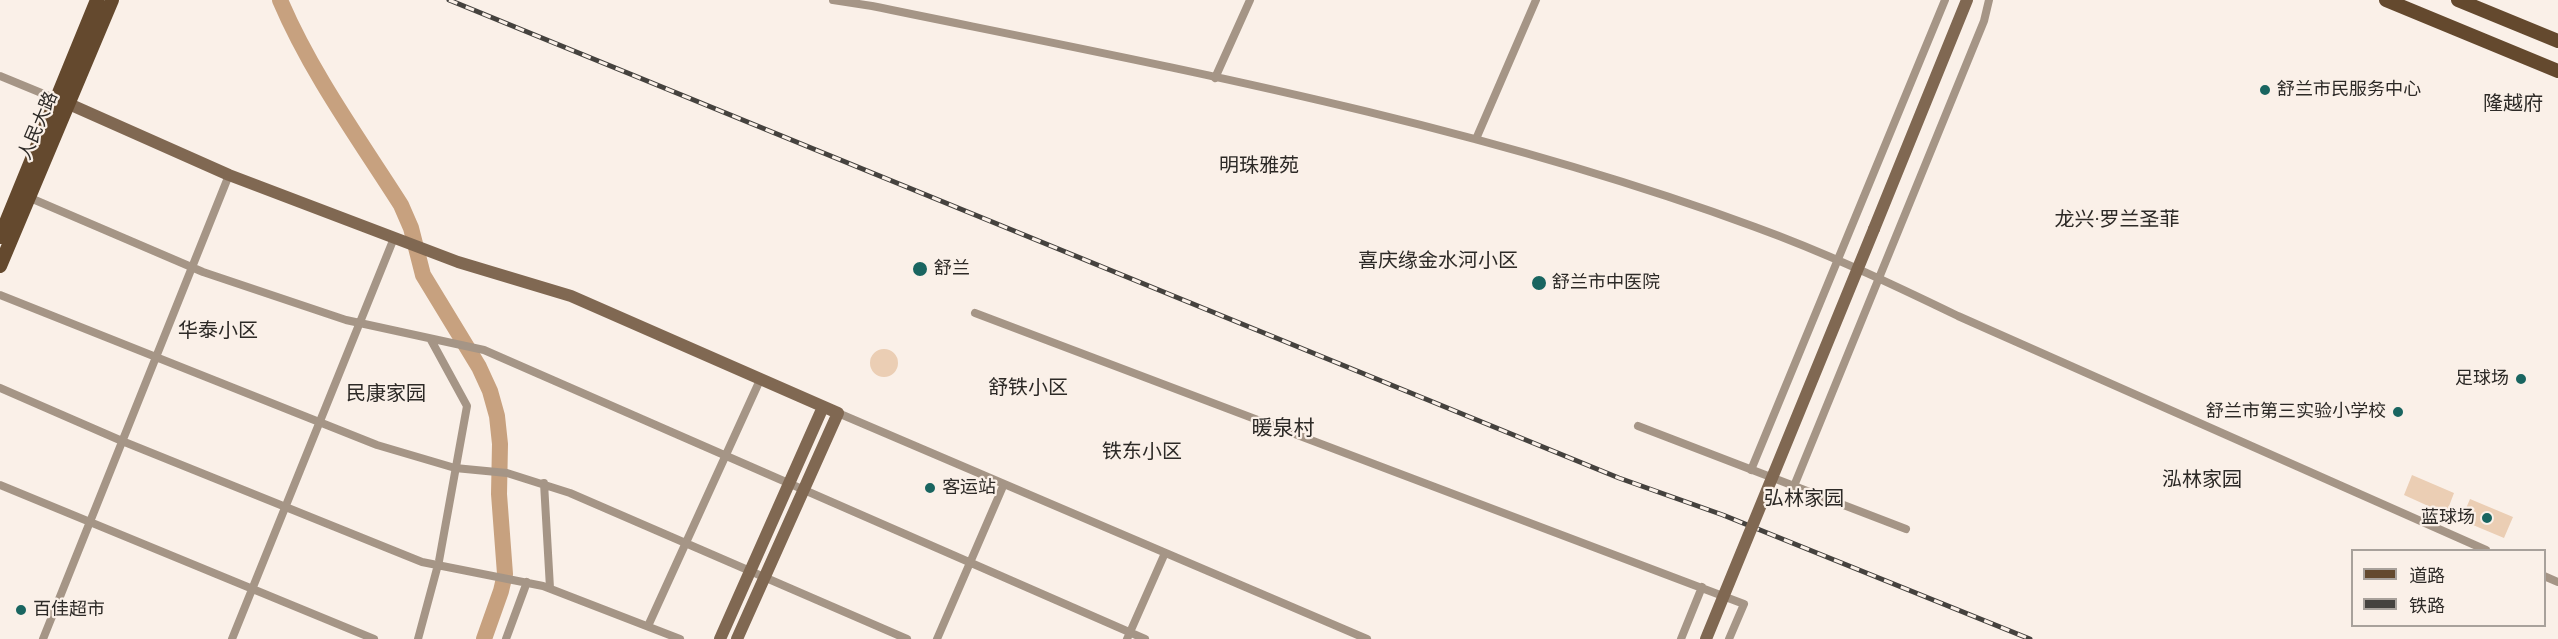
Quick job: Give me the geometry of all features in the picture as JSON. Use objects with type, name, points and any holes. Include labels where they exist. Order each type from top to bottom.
[{"type":"main road","name":"人民大路","points":[[0,266],[28,197],[97,0]]},
{"type":"main road","name":"人民大路","points":[[0,237],[62,101],[112,0]]},
{"type":"main road","points":[[2386,0],[2558,70]]},
{"type":"main road","points":[[2458,0],[2558,41]]},
{"type":"street","points":[[833,0],[873,3],[1320,100],[1476,139],[1755,227],[1878,278],[2484,549]]},
{"type":"street","points":[[1215,78],[1250,0]]},
{"type":"street","points":[[1476,139],[1536,0]]},
{"type":"street","points":[[1751,470],[1945,0]]},
{"type":"street","points":[[1706,639],[1967,0]]},
{"type":"street","points":[[1794,486],[1984,21],[1989,0]]},
{"type":"street","points":[[0,76],[229,175],[458,262],[571,296],[760,380],[1367,639]]},
{"type":"street","points":[[43,639],[229,175]]},
{"type":"street","points":[[28,197],[192,268],[360,323],[484,350],[970,563],[1129,636],[1145,639]]},
{"type":"street","points":[[232,639],[394,238]]},
{"type":"street","points":[[0,295],[377,445],[456,468],[507,473],[544,483],[686,542],[907,639]]},
{"type":"street","points":[[975,313],[1744,604],[1729,639]]},
{"type":"street","points":[[418,639],[438,565],[467,406],[432,340]]},
{"type":"street","points":[[648,626],[760,380]]},
{"type":"street","points":[[0,388],[122,441],[422,562],[550,588],[680,639]]},
{"type":"street","points":[[720,639],[823,407]]},
{"type":"street","points":[[737,639],[838,413]]},
{"type":"street","points":[[1638,426],[1906,529]]},
{"type":"street","points":[[544,483],[550,588]]},
{"type":"street","points":[[937,639],[1004,484]]},
{"type":"street","points":[[0,485],[374,639]]},
{"type":"street","points":[[1129,636],[1165,553]]},
{"type":"street","points":[[506,639],[526,582]]},
{"type":"street","points":[[1681,639],[1701,587]]},
{"type":"shaded area","points":[[884,349],[894,353],[898,363],[894,373],[884,377],[874,373],[870,363],[874,353]]},
{"type":"shaded area","name":"蓝球场","points":[[2412,475],[2454,493],[2446,514],[2404,495]]},
{"type":"shaded area","name":"蓝球场","points":[[2470,499],[2513,517],[2504,538],[2461,520]]},
{"type":"waterway","points":[[280,0],[321,80],[401,205],[411,228],[423,275],[479,367],[490,391],[497,416],[500,444],[499,494],[505,574],[484,639]]},
{"type":"railway","points":[[449,0],[1619,478],[1723,515],[2030,639]]},
{"type":"place","name":"舒兰市民服务中心","points":[[2265,90]]},
{"type":"place","name":"舒兰","points":[[920,269]]},
{"type":"place","name":"舒兰市中医院","points":[[1539,283]]},
{"type":"place","name":"足球场","points":[[2521,379]]},
{"type":"place","name":"舒兰市第三实验小学校","points":[[2398,412]]},
{"type":"place","name":"客运站","points":[[930,488]]},
{"type":"place","name":"蓝球场","points":[[2487,518]]},
{"type":"place","name":"百佳超市","points":[[21,610]]},
{"type":"district","name":"隆越府","points":[[2513,105]]},
{"type":"district","name":"明珠雅苑","points":[[1259,167]]},
{"type":"district","name":"龙兴·罗兰圣菲","points":[[2117,221]]},
{"type":"district","name":"喜庆缘金水河小区","points":[[1438,262]]},
{"type":"district","name":"华泰小区","points":[[218,332]]},
{"type":"district","name":"舒铁小区","points":[[1028,389]]},
{"type":"district","name":"民康家园","points":[[386,395]]},
{"type":"district","name":"暖泉村","points":[[1283,430]]},
{"type":"district","name":"铁东小区","points":[[1142,453]]},
{"type":"district","name":"泓林家园","points":[[2202,481]]},
{"type":"district","name":"弘林家园","points":[[1804,500]]}]
